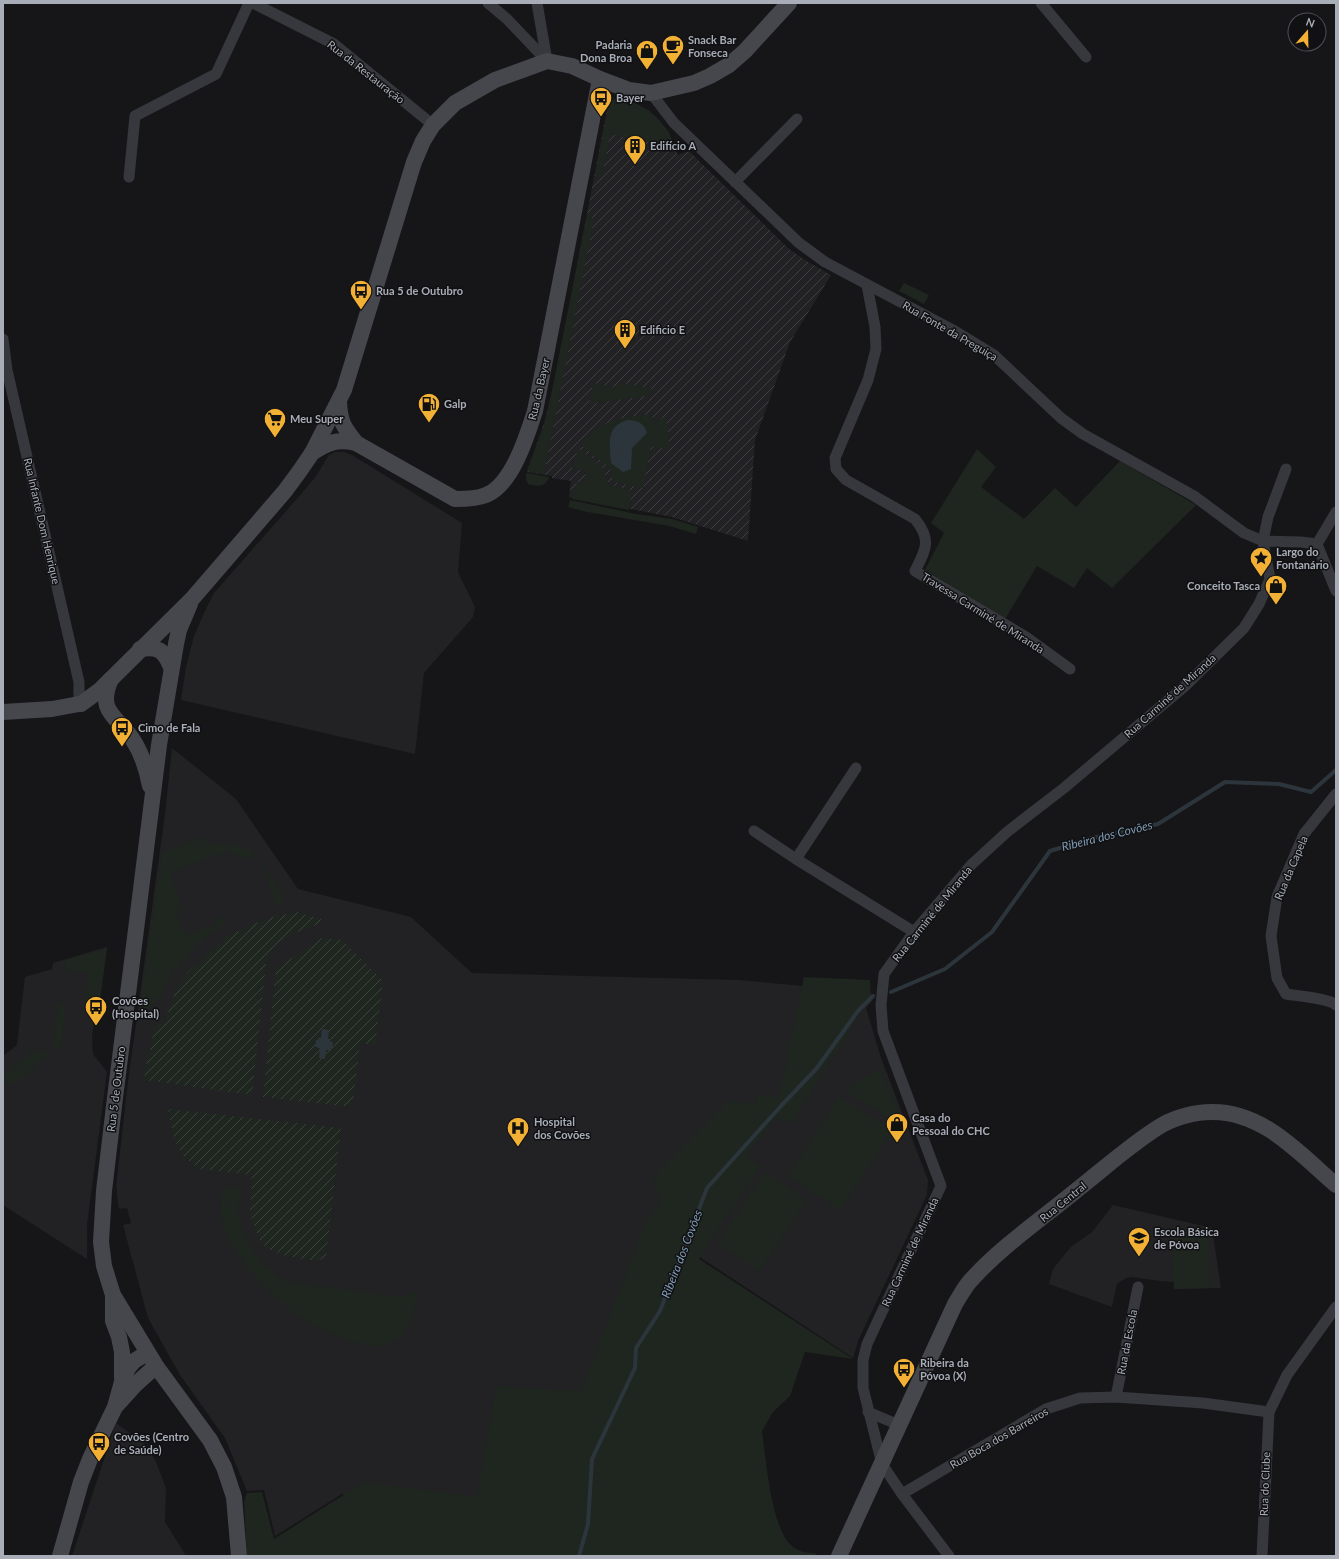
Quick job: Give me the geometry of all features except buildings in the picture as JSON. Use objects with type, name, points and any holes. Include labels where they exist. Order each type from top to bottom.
[{"type":"street","points":[[129,177],[135,116],[216,74],[249,3]]},
{"type":"street","name":"Rua da Restauração","points":[[253,3],[334,44],[433,125]]},
{"type":"street","points":[[488,3],[507,19],[547,61]]},
{"type":"street","points":[[537,3],[547,61]]},
{"type":"street","points":[[3,712],[52,710],[80,704],[100,690],[192,599],[300,472],[312,453],[339,402],[414,162],[423,141],[433,125],[455,104],[495,80],[547,61],[572,66],[600,80],[629,90],[651,93],[694,83],[729,66],[745,51],[789,3]]},
{"type":"street","points":[[1041,3],[1086,57]]},
{"type":"street","name":"Rua da Bayer","points":[[312,453],[325,444],[334,441],[356,443],[455,499],[470,499],[487,495],[503,483],[512,469],[527,436],[535,411],[600,80]]},
{"type":"street","name":"Rua Fonte da Preguiça","points":[[651,93],[674,123],[799,242],[825,262],[953,330],[994,355],[1061,418],[1083,434],[1194,496],[1244,533],[1263,541],[1317,544]]},
{"type":"street","points":[[735,182],[797,119]]},
{"type":"street","name":"Travessa Carminé de Miranda","points":[[867,285],[875,327],[876,349],[868,380],[835,458],[836,469],[846,480],[915,519],[922,528],[926,539],[926,551],[915,571],[1026,637],[1070,669]]},
{"type":"street","name":"Rua Infante Dom Henrique","points":[[3,339],[5,370],[79,682],[80,704]]},
{"type":"street","points":[[339,402],[339,414],[343,425],[356,443]]},
{"type":"street","points":[[1263,541],[1268,517],[1286,469]]},
{"type":"street","points":[[1336,512],[1317,544],[1336,591]]},
{"type":"street","name":"Rua Carminé de Miranda","points":[[949,1556],[902,1494],[882,1464],[863,1388],[863,1360],[867,1344],[941,1186],[883,1031],[881,1005],[884,974],[914,932],[971,865],[1006,832],[1064,788],[1185,686],[1244,628],[1259,604],[1270,579],[1263,541]]},
{"type":"street","points":[[112,677],[107,688],[105,699],[106,704],[112,716],[130,736],[142,738],[153,736],[162,730],[171,667],[180,630],[192,599]]},
{"type":"street","points":[[140,649],[159,649],[167,657],[171,667]]},
{"type":"street","points":[[80,704],[100,709],[112,716]]},
{"type":"street","name":"Rua 5 de Outubro","points":[[162,730],[114,1106],[102,1218],[104,1266],[113,1295],[152,1360],[210,1440],[224,1467],[234,1497],[239,1556]]},
{"type":"street","name":"Rua 5 de Outubro","points":[[130,736],[142,755],[148,774],[152,800]]},
{"type":"street","points":[[796,859],[856,768]]},
{"type":"street","name":"Rua da Capela","points":[[1336,794],[1304,834],[1277,897],[1272,936],[1277,978],[1286,994],[1316,998],[1334,1003],[1336,1005]]},
{"type":"street","points":[[754,831],[796,859],[914,932]]},
{"type":"street","name":"Rua Central","points":[[839,1556],[955,1304],[971,1280],[992,1258],[1137,1142],[1163,1125],[1191,1114],[1212,1112],[1240,1116],[1266,1127],[1286,1141],[1336,1185]]},
{"type":"street","name":"Rua da Escola","points":[[1116,1397],[1138,1287]]},
{"type":"street","points":[[113,1295],[113,1320],[119,1336],[123,1361],[122,1382]]},
{"type":"street","points":[[1269,1412],[1287,1375],[1336,1307]]},
{"type":"street","points":[[60,1556],[81,1482],[90,1459],[115,1407],[122,1382],[128,1368],[134,1361],[152,1360]]},
{"type":"street","points":[[115,1407],[136,1384],[152,1360]]},
{"type":"street","name":"Rua Boca dos Barreiros","points":[[902,1494],[1046,1409],[1080,1398],[1116,1397],[1203,1403],[1269,1412]]},
{"type":"street","points":[[868,1412],[899,1425]]},
{"type":"street","name":"Rua do Clube","points":[[1262,1556],[1269,1412]]},
{"type":"shaded area","points":[[614,99],[620,99],[648,110],[668,131],[678,155],[689,151],[788,248],[831,275],[790,342],[755,440],[748,541],[672,517],[569,497],[571,481],[527,472],[545,420],[554,384],[607,110]]},
{"type":"shaded area","points":[[614,99],[630,101],[645,108],[663,125],[672,139],[675,148],[610,134],[602,177],[595,176],[608,110]]},
{"type":"shaded area","points":[[587,217],[594,218],[544,474],[527,471],[546,420]]},
{"type":"shaded area","points":[[904,283],[929,295],[924,304],[899,291]]},
{"type":"shaded area","points":[[618,382],[652,389],[651,395],[589,404],[593,383],[617,388]]},
{"type":"shaded area","points":[[651,414],[654,421],[666,416],[670,450],[651,446],[643,488],[613,482],[610,468],[581,445],[595,430],[612,421]]},
{"type":"shaded area","points":[[628,420],[640,423],[647,433],[632,448],[631,469],[623,472],[611,463],[610,437],[612,431],[616,427]]},
{"type":"shaded area","points":[[578,449],[601,465],[609,485],[632,491],[629,510],[572,499],[577,482],[584,483],[586,471],[572,468]]},
{"type":"shaded area","points":[[977,449],[996,467],[981,487],[1024,519],[1055,488],[1076,507],[1120,461],[1196,505],[1112,588],[1087,568],[1074,588],[1037,566],[1005,619],[925,570],[944,533],[931,523]]},
{"type":"shaded area","points":[[335,452],[344,452],[352,455],[462,523],[458,572],[475,607],[473,617],[424,673],[415,754],[181,700],[186,667],[194,636],[214,593],[302,493],[316,476],[329,455]]},
{"type":"shaded area","points":[[526,473],[549,477],[546,483],[535,486],[528,484]]},
{"type":"shaded area","points":[[570,500],[636,514],[672,519],[698,527],[696,534],[669,526],[582,511],[568,507]]},
{"type":"shaded area","name":"Hospital dos Covões","points":[[172,748],[236,799],[298,889],[411,917],[472,973],[738,980],[871,992],[872,1001],[866,1008],[881,1058],[928,1180],[927,1195],[858,1341],[853,1358],[689,1250],[573,1556],[499,1556],[342,1494],[275,1536],[264,1490],[247,1491],[225,1438],[180,1375],[148,1318],[123,1225],[131,1223],[127,1208],[119,1209],[117,1196],[116,1188],[127,1089],[165,814]]},
{"type":"shaded area","points":[[203,836],[206,844],[232,844],[250,850],[256,854],[244,859],[229,851],[170,872],[182,908],[176,910],[185,935],[216,925],[214,920],[225,916],[226,921],[202,941],[175,969],[172,969],[160,998],[145,1013],[139,1013],[162,853]]},
{"type":"shaded area","points":[[263,862],[284,896],[281,903],[270,907],[269,903],[275,901],[262,863]]},
{"type":"shaded area","points":[[297,912],[326,921],[292,934],[276,945],[266,963],[252,1095],[144,1080],[148,1052],[150,1052],[154,1028],[165,1021],[175,992],[187,973],[226,937],[268,918]]},
{"type":"shaded area","points":[[322,938],[342,940],[383,981],[375,1045],[360,1043],[353,1102],[351,1102],[350,1107],[263,1097],[276,969]]},
{"type":"shaded area","points":[[107,947],[98,1015],[95,1015],[92,1037],[93,1054],[107,1072],[87,1225],[87,1259],[3,1205],[3,1056],[17,1045],[25,977],[52,969],[53,963]]},
{"type":"shaded area","points":[[107,948],[99,1006],[85,1005],[88,973],[65,970],[66,960]]},
{"type":"shaded area","points":[[804,977],[870,980],[871,1000],[866,1005],[791,1124],[776,1117],[746,1156],[760,1167],[699,1259],[853,1359],[805,1352],[790,1396],[773,1412],[762,1431],[770,1491],[778,1522],[790,1544],[796,1549],[815,1553],[817,1556],[247,1556],[244,1502],[247,1493],[262,1492],[274,1539],[364,1482],[477,1497],[496,1386],[581,1391],[645,1224],[660,1201],[653,1177],[729,1101],[756,1104],[758,1095],[779,1097]]},
{"type":"shaded area","points":[[58,1002],[66,1003],[61,1049],[53,1048]]},
{"type":"shaded area","points":[[322,1029],[329,1030],[328,1039],[331,1039],[330,1042],[333,1042],[332,1049],[330,1048],[330,1050],[326,1050],[325,1059],[319,1058],[320,1049],[315,1046],[316,1040],[321,1038]]},
{"type":"shaded area","points":[[39,1051],[48,1052],[48,1056],[15,1083],[9,1083],[4,1080],[5,1076],[30,1052],[39,1053]]},
{"type":"shaded area","points":[[880,1069],[902,1117],[898,1124],[844,1090]]},
{"type":"shaded area","points":[[839,1097],[892,1130],[841,1210],[788,1177]]},
{"type":"shaded area","points":[[168,1109],[341,1128],[326,1257],[317,1261],[286,1256],[268,1249],[260,1241],[250,1214],[252,1175],[199,1169],[184,1157],[174,1139]]},
{"type":"shaded area","points":[[764,1172],[807,1200],[760,1271],[718,1244]]},
{"type":"shaded area","points":[[223,1186],[241,1189],[238,1214],[242,1228],[251,1247],[261,1262],[282,1281],[403,1297],[418,1291],[414,1317],[404,1331],[406,1334],[381,1346],[354,1342],[323,1330],[310,1323],[280,1302],[253,1275],[232,1244],[221,1214]]},
{"type":"shaded area","name":"Escola Básica de Póvoa","points":[[1113,1205],[1212,1228],[1221,1288],[1174,1289],[1174,1282],[1132,1277],[1126,1278],[1117,1284],[1112,1307],[1049,1284],[1053,1269],[1071,1247],[1092,1232]]},
{"type":"shaded area","points":[[1172,1227],[1207,1227],[1210,1288],[1174,1289]]},
{"type":"shaded area","points":[[116,1423],[146,1445],[156,1462],[166,1488],[165,1522],[186,1556],[72,1556]]},
{"type":"waterway","name":"Ribeira dos Covões","points":[[891,992],[945,969],[992,932],[1050,851],[1092,838],[1158,824],[1225,782],[1279,784],[1311,792],[1336,770]]},
{"type":"waterway","name":"Ribeira dos Covões","points":[[579,1556],[588,1524],[592,1459],[635,1368],[636,1348],[660,1311],[707,1188],[817,1068],[858,1011],[873,996]]},
{"type":"place","name":"Snack Bar Fonseca","points":[[673,66]]},
{"type":"place","name":"Padaria Dona Broa","points":[[647,70]]},
{"type":"place","name":"Bayer","points":[[601,118]]},
{"type":"place","name":"Edifício A","points":[[635,166]]},
{"type":"place","name":"Rua 5 de Outubro","points":[[361,310]]},
{"type":"place","name":"Edificio E","points":[[625,350]]},
{"type":"place","name":"Galp","points":[[429,424]]},
{"type":"place","name":"Meu Super","points":[[275,438]]},
{"type":"place","name":"Largo do Fontanário","points":[[1261,578]]},
{"type":"place","name":"Conceito Tasca","points":[[1276,606]]},
{"type":"place","name":"Cimo de Fala","points":[[122,748]]},
{"type":"place","name":"Covões (Hospital)","points":[[96,1026]]},
{"type":"place","name":"Casa do Pessoal do CHC","points":[[897,1144]]},
{"type":"place","name":"Hospital dos Covões","points":[[518,1148]]},
{"type":"place","name":"Escola Básica de Póvoa","points":[[1139,1258]]},
{"type":"place","name":"Ribeira da Póvoa (X)","points":[[904,1388]]},
{"type":"place","name":"Covões (Centro de Saúde)","points":[[99,1462]]}]
